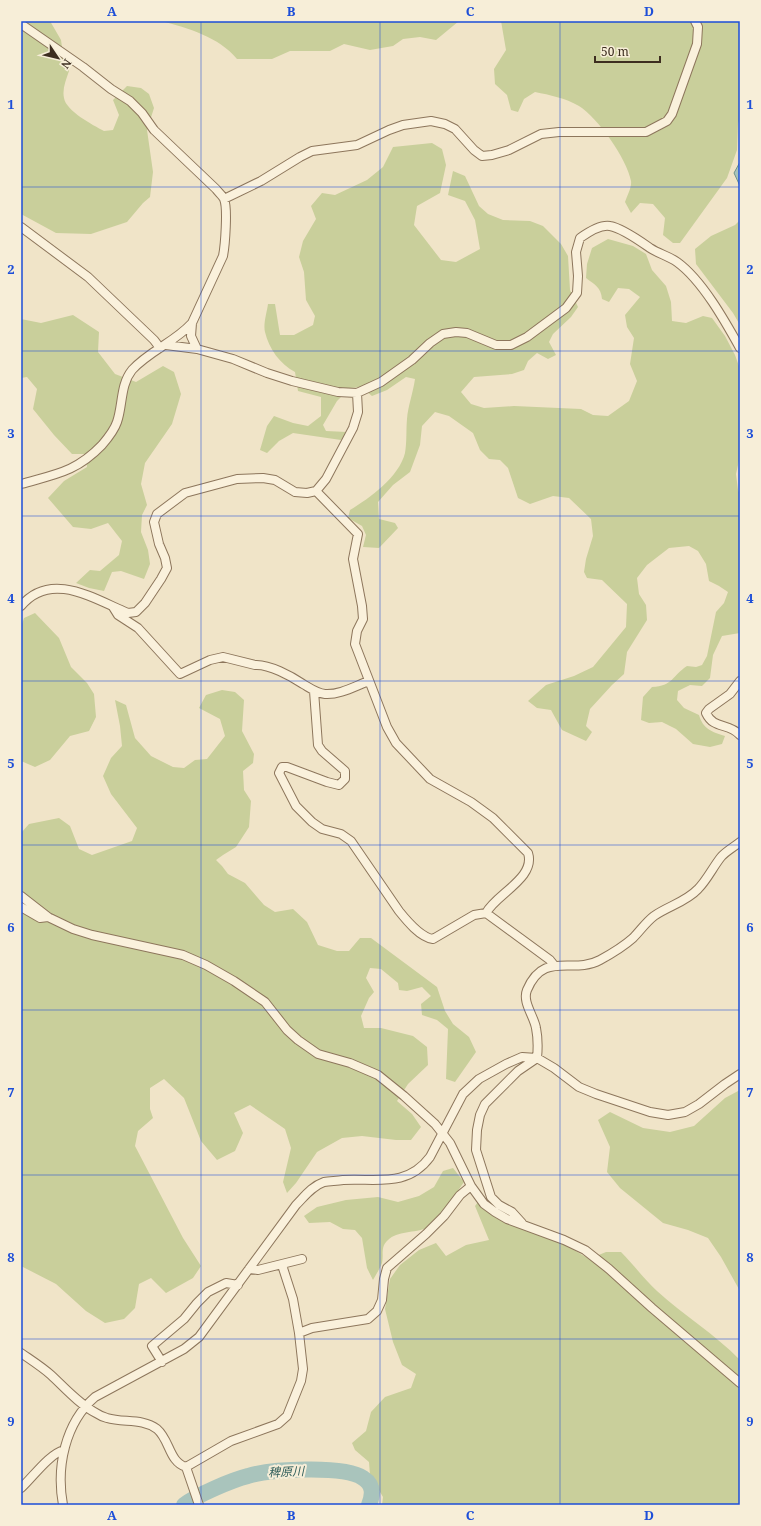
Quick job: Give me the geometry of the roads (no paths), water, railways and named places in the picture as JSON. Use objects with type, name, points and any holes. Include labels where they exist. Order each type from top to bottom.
[{"type":"street","points":[[224,199],[261,181],[312,151],[356,146],[404,124],[431,121],[446,124],[454,129],[474,150],[482,156],[509,150],[541,134],[559,132],[646,132],[667,121],[672,114],[697,44],[698,27],[696,21]]},
{"type":"street","points":[[21,24],[83,67],[110,89],[130,100],[142,113],[154,130],[216,189],[224,199],[225,246],[217,270],[190,330],[191,336],[198,349]]},
{"type":"street","points":[[21,227],[88,277],[154,340],[163,346],[198,349],[233,359],[267,374],[338,392],[357,394],[367,390],[412,360],[430,343],[443,334],[456,332],[467,333],[496,345],[510,345],[527,337],[566,308],[576,293],[578,276],[576,252],[580,238],[591,230],[610,226],[630,234],[654,251],[676,261],[687,270],[701,286],[731,331],[740,348]]},
{"type":"street","points":[[21,484],[74,468],[92,455],[110,436],[117,422],[123,391],[128,377],[133,369],[184,331],[192,323]]},
{"type":"street","points":[[21,606],[27,598],[38,592],[53,588],[64,588],[83,593],[128,613],[136,612],[145,603],[161,579],[166,568],[166,563],[154,522],[157,514],[185,493],[237,479],[263,478],[275,480],[295,492],[307,493],[316,490],[326,479],[353,428],[358,412],[357,394]]},
{"type":"street","points":[[316,490],[358,534],[353,559],[363,619],[357,631],[355,644],[387,727],[396,743],[430,779],[471,802],[493,818],[528,853],[530,859],[527,868],[520,879],[489,906],[486,913]]},
{"type":"street","points":[[113,607],[118,615],[138,628],[180,674],[210,660],[223,657],[272,668],[292,677],[314,692],[324,694],[334,694],[369,682]]},
{"type":"street","points":[[740,681],[730,694],[709,709],[706,713],[710,720],[716,724],[730,727],[740,735]]},
{"type":"street","points":[[314,692],[318,745],[322,751],[344,771],[345,779],[339,785],[327,782],[287,766],[282,767],[279,773],[296,806],[312,822],[322,829],[341,834],[351,842],[399,912],[408,922],[427,938],[432,939],[474,915],[486,913],[550,960],[554,965]]},
{"type":"street","points":[[537,1058],[538,1050],[536,1026],[526,1002],[526,991],[534,978],[542,971],[554,965],[584,966],[600,960],[625,944],[663,910],[684,901],[699,889],[722,856],[740,842]]},
{"type":"street","points":[[21,896],[48,917],[73,929],[92,935],[183,955],[206,965],[234,981],[265,1002],[287,1030],[318,1054],[350,1063],[378,1075],[435,1124],[450,1143],[471,1186],[484,1204],[495,1212],[585,1250],[609,1268],[652,1308],[740,1383]]},
{"type":"street","points":[[21,907],[40,918],[48,917]]},
{"type":"street","points":[[63,1505],[60,1482],[64,1450],[76,1418],[83,1407],[95,1397],[184,1349],[198,1337],[296,1205],[310,1190],[324,1182],[355,1179],[395,1179],[413,1174],[424,1165],[430,1157],[464,1094],[479,1079],[522,1057],[537,1058],[554,1068],[579,1087],[650,1112],[668,1115],[685,1112],[700,1104],[740,1074]]},
{"type":"street","points":[[524,1225],[512,1212],[499,1205],[491,1197],[476,1150],[477,1130],[480,1115],[485,1104],[518,1070],[537,1058]]},
{"type":"street","points":[[299,1333],[312,1328],[368,1319],[377,1311],[382,1300],[384,1279],[388,1268],[426,1234],[444,1216],[460,1195],[471,1186]]},
{"type":"street","points":[[249,1269],[258,1270],[302,1259]]},
{"type":"street","points":[[21,1353],[49,1374],[83,1407],[106,1418],[143,1422],[157,1430],[166,1439],[175,1461],[186,1467],[231,1441],[278,1424],[287,1416],[301,1381],[303,1369],[299,1333],[292,1300],[282,1265]]},
{"type":"street","points":[[162,1362],[152,1346],[184,1319],[197,1302],[208,1292],[226,1283],[238,1285]]},
{"type":"street","points":[[21,1488],[49,1459],[59,1451],[64,1450]]},
{"type":"street","points":[[186,1467],[199,1505]]},
{"type":"water","points":[[740,162],[740,186],[734,173]]},
{"type":"waterway","name":"稗原川","points":[[184,1505],[215,1488],[233,1481],[248,1476],[289,1470],[325,1470],[354,1474],[367,1481],[371,1487],[372,1490],[369,1505]]}]
